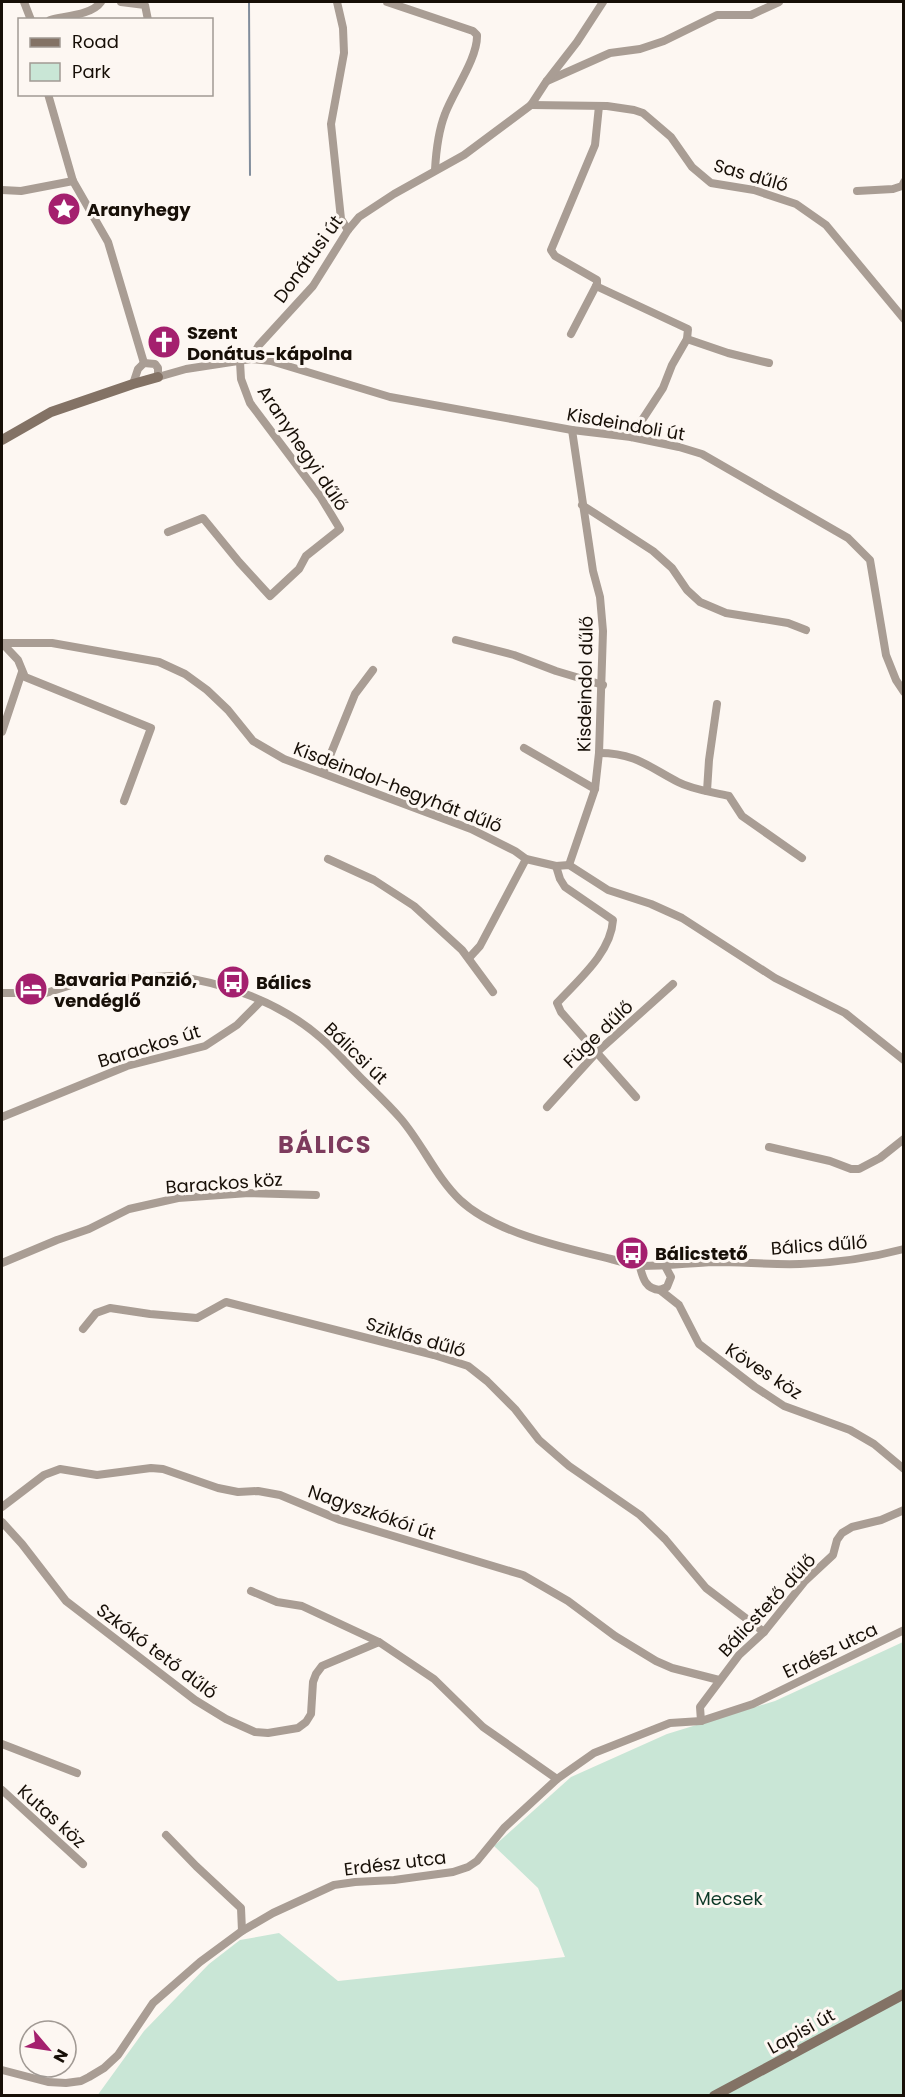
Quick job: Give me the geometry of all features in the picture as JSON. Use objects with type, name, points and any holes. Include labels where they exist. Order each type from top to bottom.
[{"type":"street","points":[[24,2],[30,18]]},
{"type":"street","points":[[58,18],[88,11],[99,6],[101,2]]},
{"type":"street","points":[[121,2],[145,5],[148,18]]},
{"type":"street","points":[[337,2],[343,28],[344,53],[331,124],[341,219],[348,230]]},
{"type":"street","points":[[387,2],[473,31],[477,35],[475,51],[444,115],[438,140],[435,170]]},
{"type":"street","points":[[531,105],[603,2]]},
{"type":"street","points":[[546,82],[610,53],[640,49],[664,41],[717,15],[751,15],[779,2]]},
{"type":"street","points":[[49,96],[73,181],[108,242],[144,363]]},
{"type":"street","name":"Donátusi út","points":[[250,359],[259,345],[313,286],[348,230],[359,218],[435,170],[464,155],[531,105]]},
{"type":"street","name":"Sas dűlő","points":[[531,105],[599,106],[643,113],[671,137],[692,166],[711,183],[754,190],[796,204],[832,231],[903,319]]},
{"type":"street","points":[[572,334],[597,280],[555,255],[551,250],[594,145],[599,106]]},
{"type":"street","points":[[2,190],[21,190],[73,181]]},
{"type":"street","points":[[857,191],[893,189],[902,186],[903,182]]},
{"type":"street","points":[[596,286],[688,329],[687,339],[672,365],[663,388],[631,437]]},
{"type":"street","points":[[687,339],[728,353],[769,363]]},
{"type":"street","points":[[2,440],[51,412],[133,384],[186,369],[250,359]]},
{"type":"street","name":"Kisdeindoli út","points":[[250,359],[270,361],[390,397],[572,430],[631,437],[702,454],[848,538],[862,550],[870,560],[874,574],[886,655],[903,692]]},
{"type":"street","name":"Aranyhegyi dűlő","points":[[168,532],[203,518],[270,596],[299,569],[306,556],[340,529],[320,496],[250,403],[241,379],[240,362]]},
{"type":"street","points":[[144,363],[154,364],[158,368],[158,377]]},
{"type":"street","points":[[133,384],[138,369],[144,363]]},
{"type":"street","name":"Kisdeindol dűlő","points":[[569,865],[595,789],[603,685],[603,632],[600,597],[593,571],[572,430]]},
{"type":"street","points":[[582,505],[653,551],[672,568],[687,590],[700,602],[726,613],[788,623],[806,630]]},
{"type":"street","points":[[456,640],[514,655],[603,685]]},
{"type":"street","points":[[2,643],[18,660],[25,677],[151,728],[124,801]]},
{"type":"street","name":"Kisdeindol-hegyhát dűlő","points":[[2,643],[52,643],[159,662],[185,674],[207,690],[228,710],[253,741],[284,759],[471,829],[506,845],[526,859],[556,866],[569,865]]},
{"type":"street","points":[[323,773],[356,694],[373,670]]},
{"type":"street","points":[[2,732],[22,672]]},
{"type":"street","points":[[707,791],[717,704]]},
{"type":"street","points":[[524,748],[595,789]]},
{"type":"street","points":[[599,753],[618,753],[638,760],[679,783],[729,796],[742,816],[802,858]]},
{"type":"street","points":[[328,859],[374,880],[414,906],[469,958],[493,992]]},
{"type":"street","points":[[469,958],[480,946],[526,859]]},
{"type":"street","points":[[569,865],[608,890],[651,904],[682,918],[775,978],[845,1013],[903,1060]]},
{"type":"street","points":[[556,866],[565,887],[612,920],[612,933],[596,961],[557,1003],[561,1012],[636,1097]]},
{"type":"street","name":"Bálicsi út","points":[[2,993],[46,993],[84,981],[172,976],[240,992],[298,1021],[321,1038],[401,1119],[459,1199],[473,1210],[502,1227],[588,1254],[640,1267],[664,1264]]},
{"type":"street","name":"Füge dűlő","points":[[547,1107],[596,1053],[673,984]]},
{"type":"street","name":"Barackos út","points":[[2,1117],[127,1066],[205,1046],[237,1025],[261,1001]]},
{"type":"street","points":[[769,1147],[830,1161],[851,1169],[859,1169],[880,1158],[903,1139]]},
{"type":"street","name":"Barackos köz","points":[[2,1263],[57,1240],[90,1230],[129,1209],[159,1202],[178,1198],[249,1193],[316,1195]]},
{"type":"street","name":"Bálics dűlő","points":[[664,1264],[834,1262],[903,1249]]},
{"type":"street","points":[[640,1267],[646,1284],[660,1290],[667,1287],[671,1280],[671,1274],[664,1264]]},
{"type":"street","name":"Köves köz","points":[[660,1290],[679,1305],[699,1344],[755,1387],[784,1406],[850,1430],[874,1444],[903,1469]]},
{"type":"street","name":"Sziklás dűlő","points":[[83,1329],[96,1313],[110,1308],[197,1318],[226,1302],[434,1355],[468,1366],[515,1409],[539,1440],[569,1466],[640,1515],[665,1539],[706,1588],[764,1632]]},
{"type":"street","name":"Nagyszkókói út","points":[[2,1507],[44,1475],[60,1469],[97,1475],[163,1468],[228,1490],[258,1491],[280,1495],[340,1520],[523,1575],[568,1601],[615,1636],[656,1661],[672,1668],[719,1680]]},
{"type":"street","name":"Bálicstető dűlő","points":[[701,1721],[700,1707],[719,1680],[739,1655],[764,1632],[805,1581],[833,1555],[837,1540],[842,1533],[852,1527],[881,1521],[903,1510]]},
{"type":"street","name":"Szkókó tető dűlő","points":[[2,1522],[66,1601],[195,1700],[226,1719],[255,1732],[298,1728],[311,1714],[313,1682],[322,1666],[379,1642]]},
{"type":"street","points":[[251,1591],[277,1602],[302,1606],[379,1642],[434,1679],[483,1727],[557,1779]]},
{"type":"street","name":"Erdész utca","points":[[2,2070],[48,2082],[66,2083],[89,2078],[118,2055],[153,2003],[200,1962],[242,1931],[301,1899],[334,1885],[394,1880],[453,1872],[468,1867],[477,1862],[504,1828],[557,1779],[594,1753],[670,1724],[701,1721],[753,1704],[903,1630]]},
{"type":"street","name":"Kutas köz","points":[[2,1744],[77,1773]]},
{"type":"street","name":"Kutas köz","points":[[2,1790],[83,1864]]},
{"type":"street","points":[[166,1835],[241,1908],[242,1931]]},
{"type":"street","name":"Lapisi út","points":[[714,2096],[903,1994]]},
{"type":"green space","name":"Mecsek","points":[[903,1642],[903,2095],[97,2096],[144,2031],[209,1964],[240,1940],[279,1933],[338,1981],[565,1957],[538,1888],[494,1846],[571,1777],[667,1734],[775,1701]]},
{"type":"waterway","points":[[249,2],[250,175]]},
{"type":"place","name":"Aranyhegy","points":[[64,209]]},
{"type":"place","name":"Szent Donátus-kápolna","points":[[164,342]]},
{"type":"place","name":"Bálics","points":[[233,982]]},
{"type":"place","name":"Bavaria Panzió, vendéglő","points":[[31,989]]},
{"type":"place","name":"Bálicstető","points":[[632,1253]]},
{"type":"district","name":"BÁLICS","points":[[325,1144]]}]
